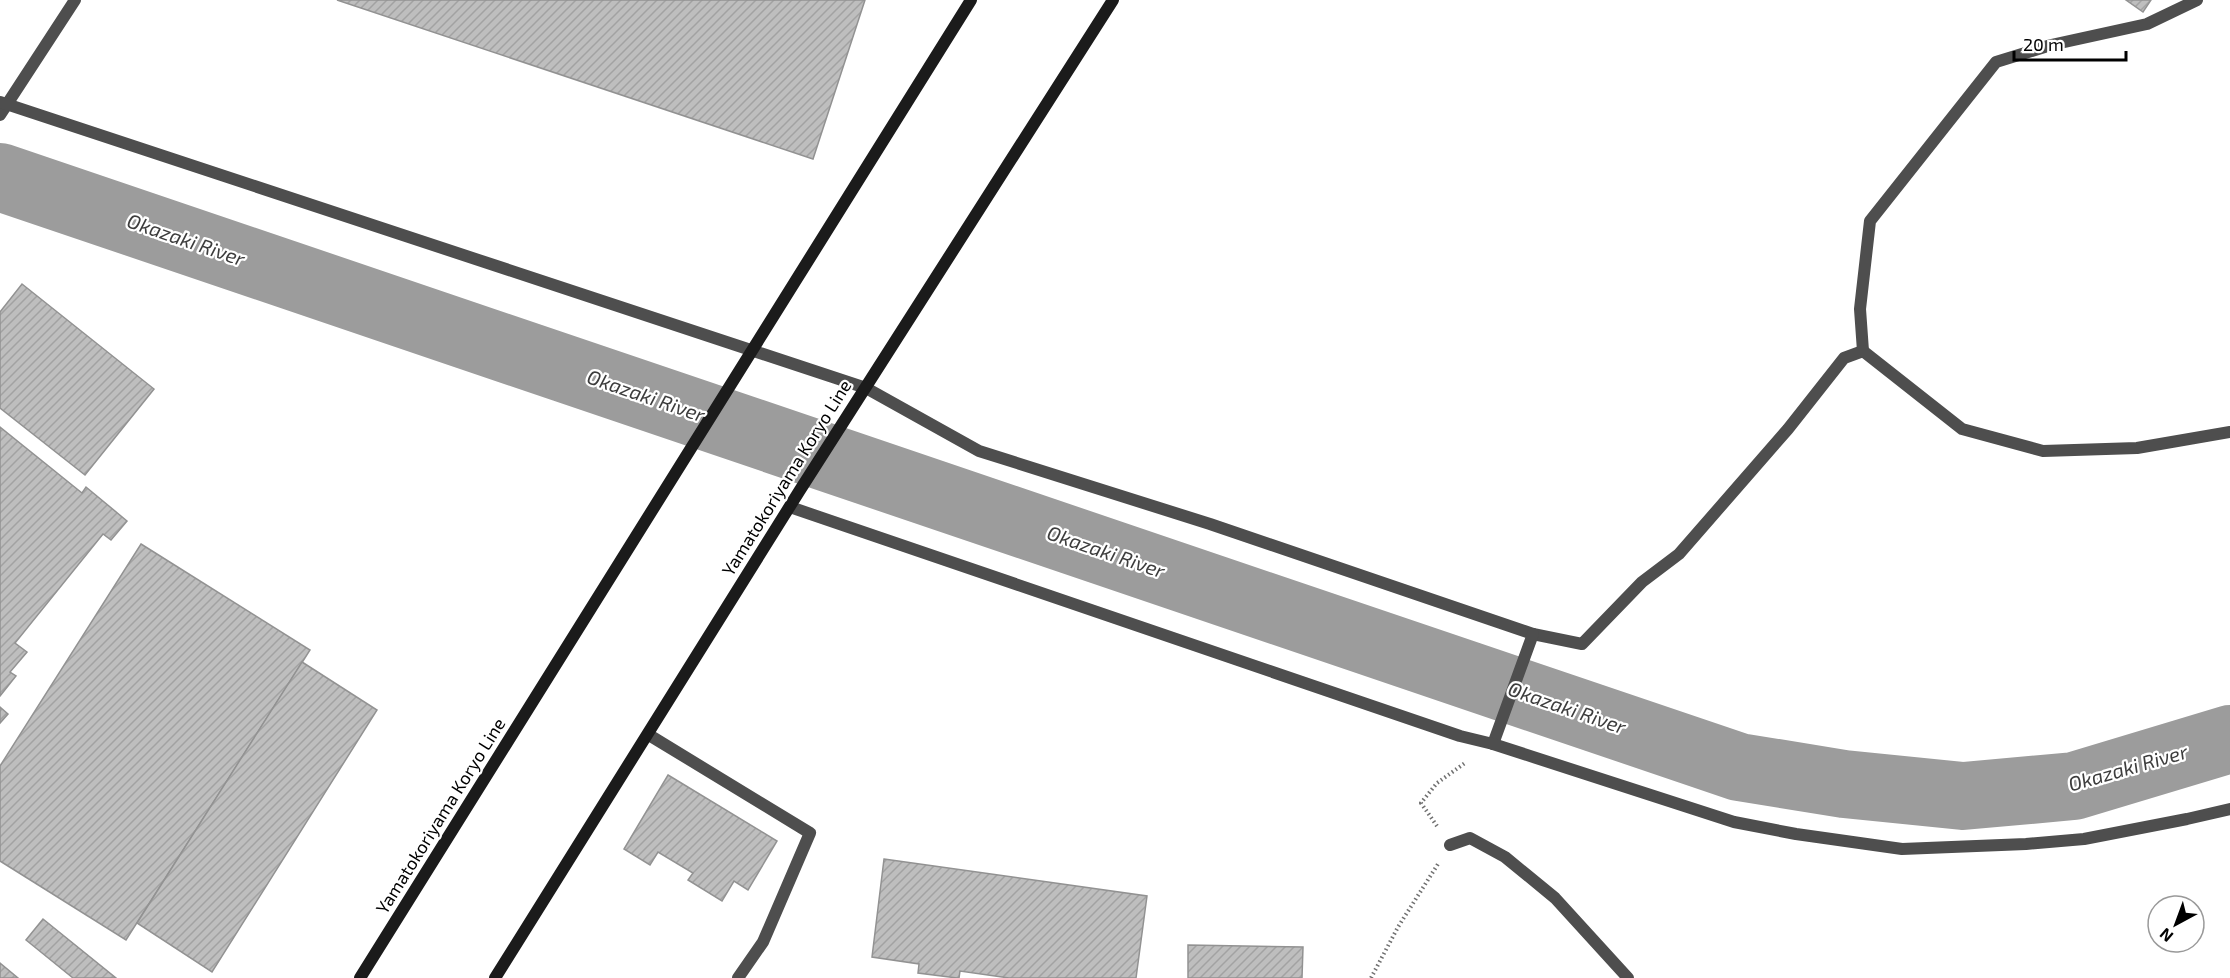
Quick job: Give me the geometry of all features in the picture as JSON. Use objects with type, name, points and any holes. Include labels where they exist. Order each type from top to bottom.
[{"type":"main road","name":"Yamatokoriyama Koryo Line","points":[[360,978],[971,0]]},
{"type":"main road","name":"Yamatokoriyama Koryo Line","points":[[495,978],[649,735],[800,490],[1113,0]]},
{"type":"street","points":[[0,115],[4,103],[75,0]]},
{"type":"street","points":[[2197,0],[2147,24],[2051,45],[1996,62],[1870,221],[1860,309],[1863,351],[1962,429],[2043,451],[2137,448],[2230,432]]},
{"type":"street","points":[[4,103],[866,388],[979,451],[1210,524],[1533,634],[1582,644],[1642,582],[1679,554],[1788,429],[1844,358],[1863,351]]},
{"type":"street","points":[[790,507],[1449,732],[1493,744],[1734,822],[1797,834],[1902,849],[2026,844],[2084,839],[2230,809]]},
{"type":"street","points":[[1493,744],[1533,634]]},
{"type":"street","points":[[649,735],[810,833],[762,942],[738,978]]},
{"type":"street","points":[[1450,845],[1470,838],[1505,857],[1556,898],[1628,978]]},
{"type":"path","points":[[1371,978],[1398,927],[1450,845],[1421,802],[1437,783],[1493,744]]},
{"type":"building","points":[[337,0],[865,0],[813,159]]},
{"type":"building","points":[[2126,0],[2151,0],[2143,12]]},
{"type":"building","points":[[22,284],[154,389],[85,475],[0,408],[0,312]]},
{"type":"building","points":[[0,427],[82,493],[86,487],[127,521],[111,540],[103,534],[15,643],[27,652],[10,672],[16,676],[0,696]]},
{"type":"building","points":[[141,544],[310,650],[126,940],[0,861],[0,766]]},
{"type":"building","points":[[302,662],[377,710],[212,972],[137,923]]},
{"type":"building","points":[[0,707],[8,714],[0,723]]},
{"type":"building","points":[[668,775],[777,841],[748,890],[734,881],[722,901],[688,880],[693,873],[658,852],[650,865],[624,849]]},
{"type":"building","points":[[884,859],[1147,896],[1136,978],[1009,978],[960,971],[959,978],[957,978],[918,973],[919,964],[872,957]]},
{"type":"building","points":[[43,919],[116,978],[73,978],[26,940]]},
{"type":"building","points":[[1188,945],[1303,947],[1302,978],[1188,978]]},
{"type":"building","points":[[0,963],[18,978],[0,978]]},
{"type":"waterway","name":"Okazaki River","points":[[0,177],[1739,767],[1844,784],[1963,796],[2074,786],[2230,739]]}]
